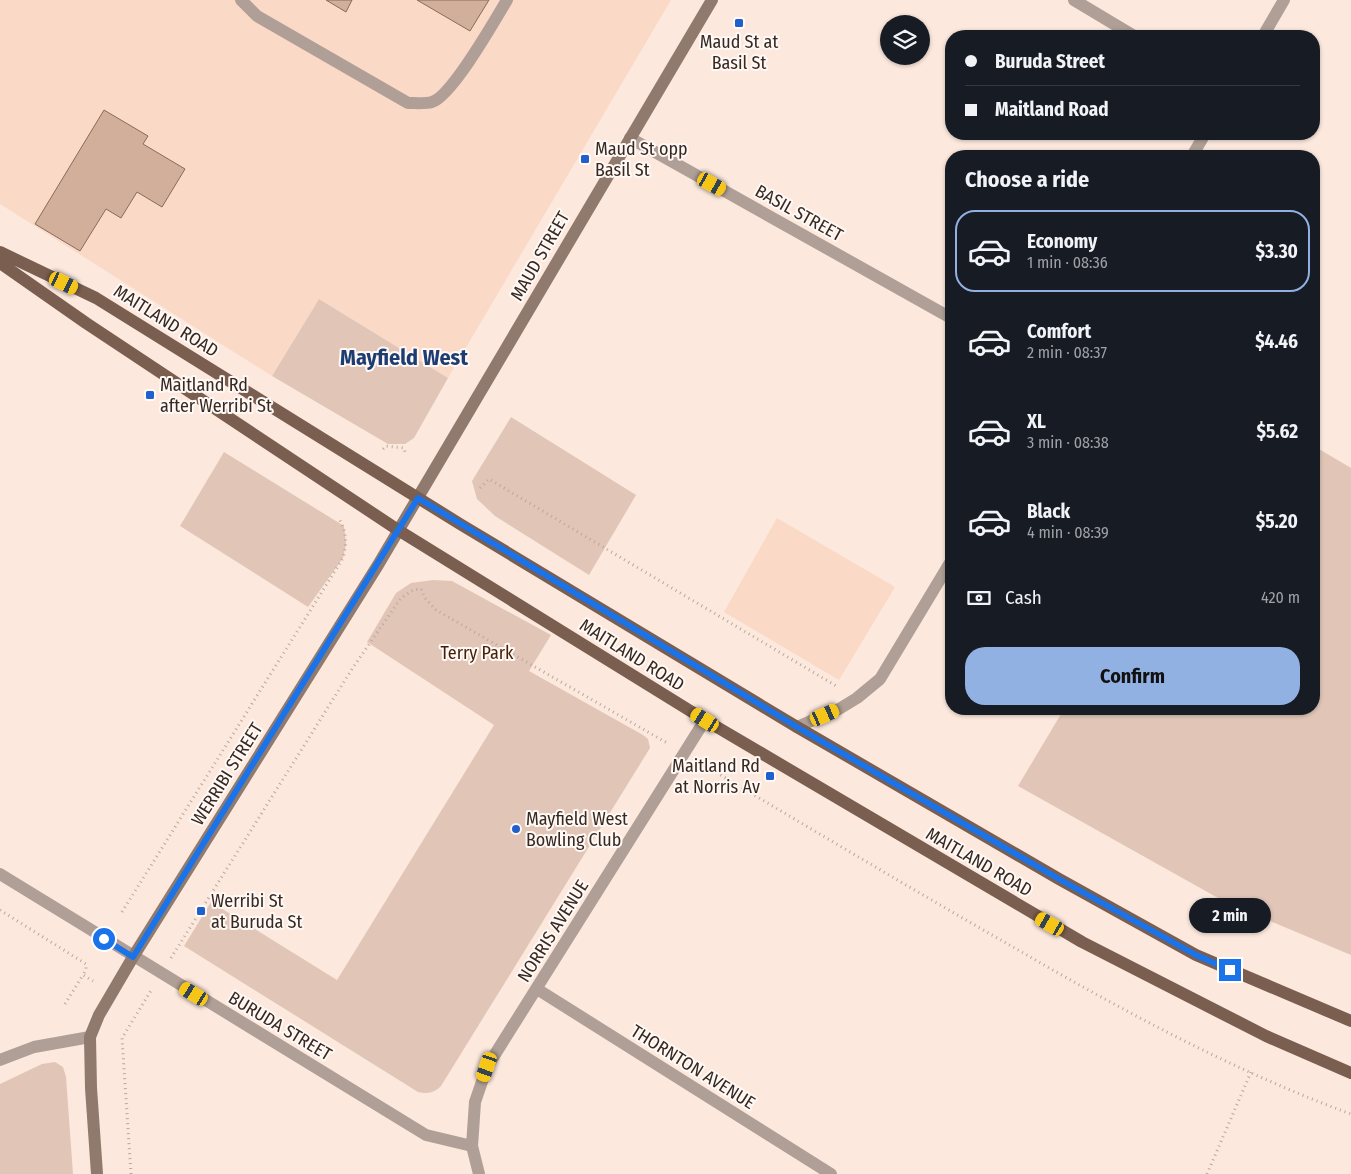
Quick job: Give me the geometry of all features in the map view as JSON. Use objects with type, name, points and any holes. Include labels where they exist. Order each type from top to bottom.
[{"type":"main road","name":"MAUD STREET","points":[[398,530],[712,0]]},
{"type":"main road","name":"MAITLAND ROAD","points":[[0,252],[96,298],[418,498],[797,727],[1059,879],[1196,955],[1351,1021]]},
{"type":"main road","name":"MAITLAND ROAD","points":[[0,263],[86,323],[398,530],[705,720],[1082,942],[1266,1036],[1351,1072]]},
{"type":"main road","name":"WERRIBI STREET","points":[[90,1037],[99,1016],[133,957],[349,613],[398,530]]},
{"type":"main road","points":[[90,1037],[91,1088],[97,1174]]},
{"type":"street","points":[[241,0],[257,16],[408,104],[433,102],[449,88],[474,55],[507,0]]},
{"type":"street","points":[[1074,0],[1124,30]]},
{"type":"street","points":[[1266,30],[1284,0]]},
{"type":"street","name":"BASIL STREET","points":[[630,138],[945,315]]},
{"type":"street","points":[[797,727],[839,709],[857,698],[880,679],[945,571]]},
{"type":"street","name":"NORRIS AVENUE","points":[[479,1174],[472,1146],[475,1102],[487,1067],[705,720]]},
{"type":"street","name":"BURUDA STREET","points":[[0,874],[426,1135],[472,1146]]},
{"type":"street","name":"THORNTON AVENUE","points":[[537,989],[831,1174]]},
{"type":"street","points":[[0,1060],[34,1047],[90,1037]]},
{"type":"path","points":[[383,449],[386,446],[404,448],[405,452]]},
{"type":"path","points":[[480,488],[489,479],[857,698]]},
{"type":"path","name":"WERRIBI STREET","points":[[122,912],[343,558],[346,531],[338,517]]},
{"type":"path","points":[[131,1174],[122,1038],[352,669],[401,598],[413,590],[421,589],[425,598],[436,610],[669,744]]},
{"type":"path","points":[[695,759],[929,899],[1089,991],[1251,1072],[1351,1114]]},
{"type":"path","points":[[0,910],[86,964],[83,975],[65,1004]]},
{"type":"path","points":[[83,975],[92,981]]},
{"type":"path","points":[[1207,1174],[1251,1072]]},
{"type":"shaded area","points":[[0,0],[671,0],[448,378],[319,299],[272,376],[0,204]]},
{"type":"shaded area","points":[[777,518],[895,587],[839,680],[724,612]]},
{"type":"green space","points":[[319,299],[448,378],[414,438],[405,444],[388,444],[272,376]]},
{"type":"green space","points":[[511,417],[636,495],[589,575],[495,516],[477,499],[472,481]]},
{"type":"green space","points":[[1320,450],[1351,468],[1351,955],[1227,903],[1018,786],[1060,715],[1320,715]]},
{"type":"green space","points":[[224,452],[344,526],[346,544],[343,558],[308,607],[180,526]]},
{"type":"green space","name":"Mayfield West Bowling Club","points":[[433,580],[452,581],[551,635],[529,671],[643,735],[648,739],[650,748],[441,1086],[433,1092],[425,1093],[418,1092],[184,946],[211,902],[337,980],[494,725],[367,642],[396,593],[411,583]]},
{"type":"green space","points":[[55,1062],[63,1067],[66,1077],[73,1174],[0,1174],[0,1084],[42,1064]]},
{"type":"building","points":[[326,0],[352,0],[346,12]]},
{"type":"building","points":[[417,0],[489,0],[470,31]]},
{"type":"building","points":[[104,110],[148,136],[143,144],[185,169],[162,207],[137,192],[121,218],[106,209],[80,251],[35,224]]},
{"type":"place","name":"Maud St at Basil St","points":[[739,23]]},
{"type":"place","name":"Maud St opp Basil St","points":[[585,159]]},
{"type":"place","name":"Maitland Rd after Werribi St","points":[[150,395]]},
{"type":"place","name":"Maitland Rd at Norris Av","points":[[770,776]]},
{"type":"place","name":"Mayfield West Bowling Club","points":[[516,829]]},
{"type":"place","name":"Werribi St at Buruda St","points":[[201,911]]},
{"type":"district","name":"Mayfield West","points":[[404,357]]},
{"type":"route","points":[[104,939],[133,957],[349,613],[418,498],[797,727],[947,812],[1059,879],[1196,955],[1230,970]]},
{"type":"park label","name":"Terry Park","points":[[477,653]]}]
